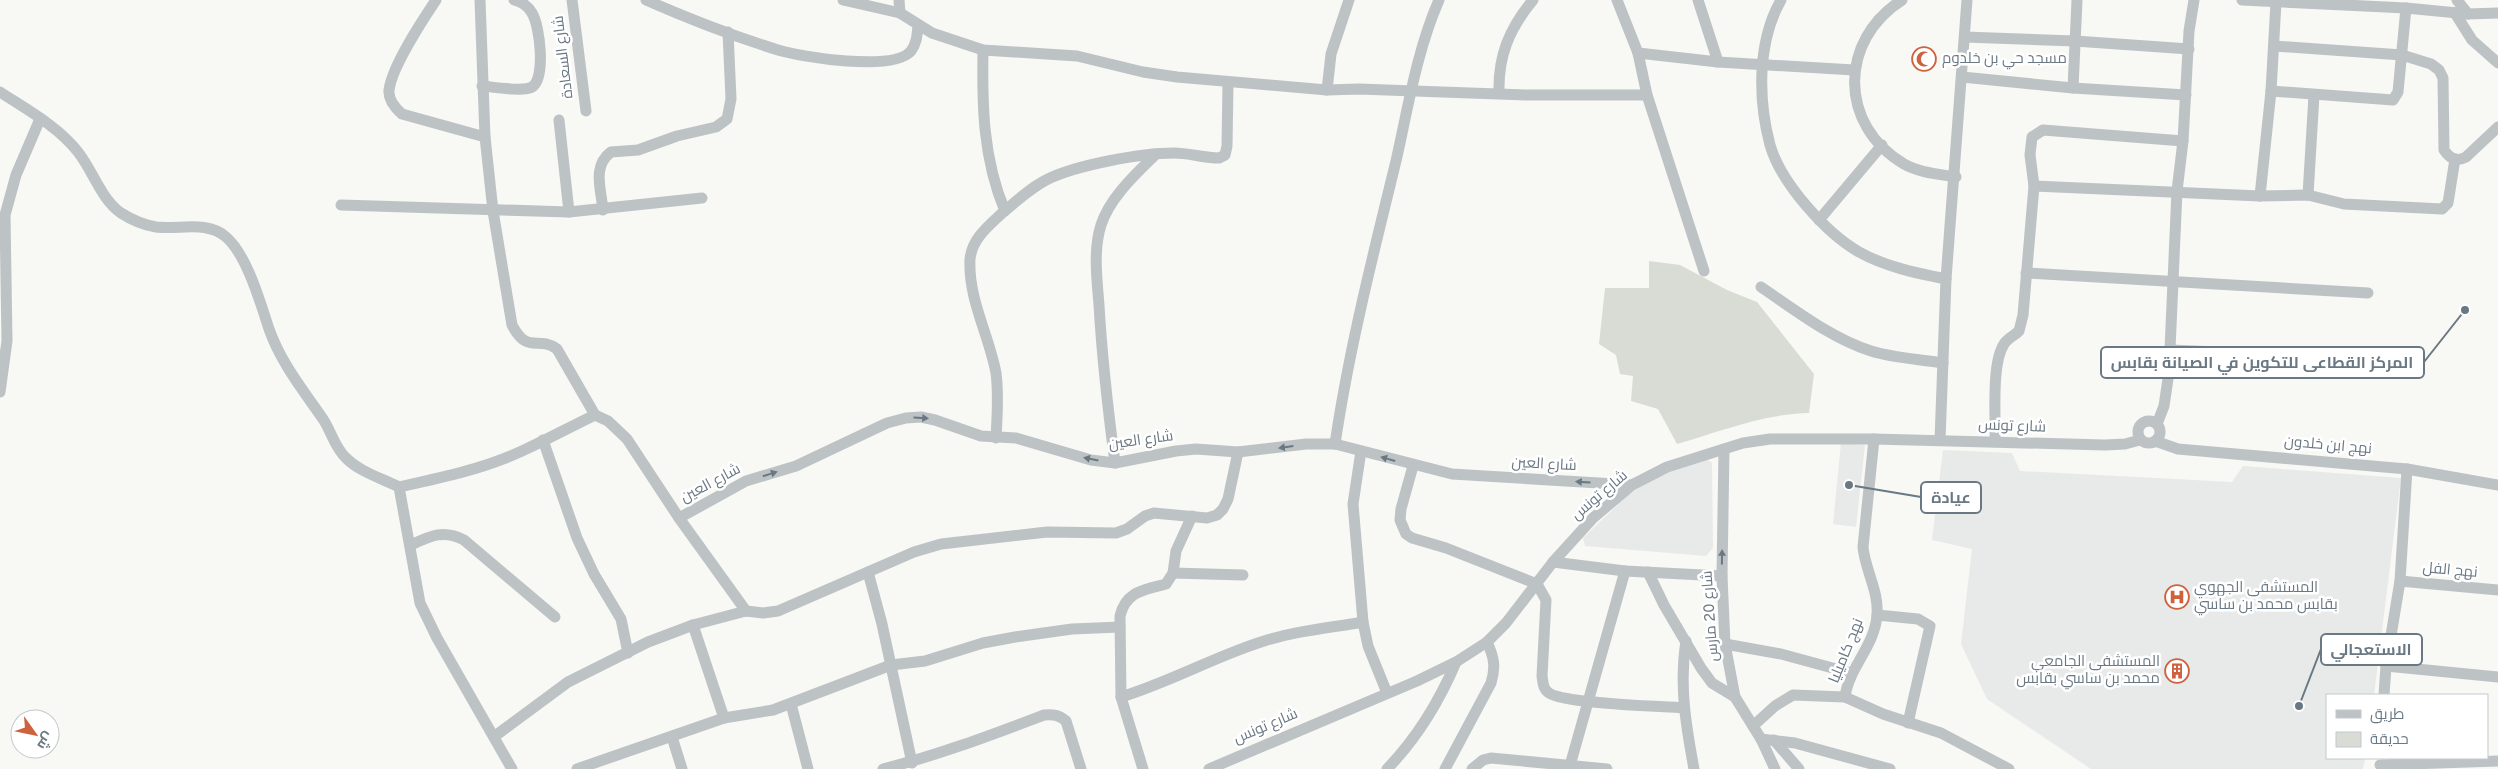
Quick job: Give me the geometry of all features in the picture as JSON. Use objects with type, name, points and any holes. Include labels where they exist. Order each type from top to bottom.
[{"type":"street","points":[[436,0],[398,66],[389,91],[390,100],[394,108],[402,114],[485,137]]},
{"type":"street","points":[[480,0],[485,137],[493,211],[512,325],[523,340],[531,344],[550,344],[557,348],[595,415],[608,421],[627,440],[679,518],[746,611]]},
{"type":"street","points":[[482,86],[523,89],[532,87],[537,81],[541,59],[536,24],[533,14],[526,6],[514,0]]},
{"type":"street","name":"شارع السعادة","points":[[572,0],[586,111]]},
{"type":"street","points":[[646,0],[780,50],[868,62],[890,61],[903,57],[910,51],[917,40],[918,26]]},
{"type":"street","points":[[844,0],[900,13],[918,26],[954,42],[983,50],[1077,56],[1143,72],[1228,83],[1327,90],[1647,95]]},
{"type":"street","points":[[899,0],[900,13]]},
{"type":"street","points":[[1327,90],[1331,54],[1349,0]]},
{"type":"street","points":[[1335,444],[1342,399],[1366,285],[1423,46],[1440,0]]},
{"type":"street","points":[[1499,93],[1499,70],[1506,45],[1514,28],[1533,0]]},
{"type":"street","points":[[1618,0],[1638,53],[1647,95],[1704,271]]},
{"type":"street","points":[[1698,0],[1718,62]]},
{"type":"street","points":[[1781,0],[1772,21],[1762,64],[1764,112],[1771,146],[1780,167],[1798,194],[1819,220],[1852,247],[1894,267],[1946,278]]},
{"type":"street","points":[[1902,0],[1879,17],[1866,36],[1854,70],[1857,103],[1862,118],[1882,145],[1904,163],[1917,170],[1956,177]]},
{"type":"street","points":[[1940,440],[1946,278],[1956,177],[1967,0]]},
{"type":"street","points":[[2073,88],[2077,0]]},
{"type":"street","points":[[2157,424],[2149,420],[2140,424],[2137,432],[2140,440],[2148,443],[2155,441],[2160,435],[2157,424],[2165,399],[2170,350],[2177,190],[2183,141],[2194,0]]},
{"type":"street","points":[[2242,0],[2406,8],[2468,14],[2498,13]]},
{"type":"street","points":[[2457,0],[2468,14]]},
{"type":"street","points":[[2260,196],[2271,91],[2276,2]]},
{"type":"street","points":[[2271,91],[2393,100],[2398,92],[2406,8]]},
{"type":"street","points":[[2455,13],[2472,40],[2498,63]]},
{"type":"street","points":[[603,210],[598,171],[600,163],[611,152],[638,150],[678,136],[716,127],[727,119],[731,99],[728,32]]},
{"type":"street","points":[[1965,37],[2075,41],[2189,49]]},
{"type":"street","points":[[2274,46],[2402,55],[2432,64],[2439,70],[2443,78],[2444,150],[2448,156],[2455,159],[2460,160],[2466,157],[2498,127]]},
{"type":"street","points":[[983,50],[982,99],[987,150],[993,184],[1005,211]]},
{"type":"street","points":[[1638,53],[1718,62],[1854,70]]},
{"type":"street","points":[[1962,77],[2073,88],[2186,95]]},
{"type":"street","points":[[996,438],[998,403],[996,374],[975,304],[970,260],[972,246],[1005,211],[1048,179],[1077,169],[1156,154],[1175,153],[1212,158],[1219,158],[1225,155],[1227,146],[1228,83]]},
{"type":"street","points":[[0,92],[40,120],[78,151],[104,194],[119,212],[134,221],[157,227],[212,229],[226,236],[238,252],[279,351],[305,397],[323,419],[338,448],[354,465],[399,486],[453,475],[485,465],[595,415]]},
{"type":"street","points":[[2308,196],[2314,95]]},
{"type":"street","points":[[0,392],[7,341],[5,215],[16,175],[40,120]]},
{"type":"street","points":[[559,120],[569,212]]},
{"type":"street","points":[[1995,442],[1997,368],[2000,352],[2008,339],[2019,331],[2034,186],[2030,154],[2032,137],[2042,130],[2183,141]]},
{"type":"street","points":[[1819,220],[1882,145]]},
{"type":"street","points":[[1115,463],[1103,365],[1097,251],[1101,225],[1115,199],[1156,154]]},
{"type":"street","points":[[2034,186],[2103,190],[2177,190],[2260,196],[2308,196],[2344,204],[2442,209],[2448,203],[2455,159]]},
{"type":"street","points":[[342,205],[569,212],[603,210],[702,198]]},
{"type":"street","points":[[2026,273],[2096,279],[2172,281],[2368,293]]},
{"type":"street","points":[[1761,287],[1807,318],[1860,347],[1886,355],[1943,363]]},
{"type":"street","points":[[2170,350],[2334,357]]},
{"type":"street","name":"شارع العين","points":[[679,518],[746,481],[796,466],[867,431],[906,418],[936,420],[966,432],[996,438],[1016,438],[1091,460],[1115,463],[1196,449],[1238,452],[1306,444],[1335,444],[1413,466],[1452,474],[1632,485]]},
{"type":"street","name":"شارع تونس","points":[[1209,769],[1456,662],[1487,642],[1506,623],[1553,562],[1593,518],[1632,485],[1667,467],[1743,443],[1770,439],[1940,440],[2116,445],[2140,440]]},
{"type":"street","name":"نهج كاميليا","points":[[1845,697],[1852,673],[1867,649],[1877,615],[1875,588],[1864,559],[1863,547],[1874,439]]},
{"type":"street","points":[[543,440],[577,538],[594,574],[621,619],[628,653]]},
{"type":"street","name":"نهج ابن خلدون","points":[[2155,441],[2178,449],[2408,469],[2498,485]]},
{"type":"street","name":"شارع 20 مارس","points":[[1724,449],[1722,576],[1726,644],[1735,697],[1761,739],[1775,769]]},
{"type":"street","points":[[1361,451],[1353,504],[1363,622],[1368,646],[1387,693]]},
{"type":"street","points":[[495,736],[568,682],[628,653],[693,625],[746,611],[763,614],[778,611],[914,552],[941,544],[1047,532],[1116,533],[1128,529],[1145,516],[1154,513],[1207,518],[1216,515],[1223,509],[1233,482],[1238,452]]},
{"type":"street","points":[[1413,466],[1401,509],[1400,520],[1406,534],[1412,538],[1454,551],[1537,584],[1546,600],[1547,616],[1542,652],[1543,686],[1555,696],[1588,701],[1684,708]]},
{"type":"street","points":[[2384,694],[2386,666],[2400,581],[2408,469]]},
{"type":"street","points":[[399,486],[420,603],[428,621],[495,736],[512,769]]},
{"type":"street","points":[[1143,769],[1121,696],[1120,627],[1122,607],[1130,595],[1166,584],[1172,573],[1176,550],[1192,516]]},
{"type":"street","points":[[411,545],[432,535],[454,534],[464,540],[556,617]]},
{"type":"street","points":[[1553,562],[1625,571],[1722,576]]},
{"type":"street","points":[[1569,767],[1625,571]]},
{"type":"street","points":[[868,572],[892,665],[912,763]]},
{"type":"street","points":[[1648,572],[1664,605],[1712,683],[1735,697]]},
{"type":"street","points":[[1172,573],[1243,575]]},
{"type":"street","name":"نهج الفل","points":[[2400,581],[2498,590]]},
{"type":"street","points":[[1877,615],[1918,619],[1930,626],[1908,723]]},
{"type":"street","points":[[1121,696],[1157,686],[1261,642],[1307,631],[1363,622]]},
{"type":"street","points":[[693,625],[724,718]]},
{"type":"street","points":[[576,769],[724,718],[773,710],[892,665],[925,661],[983,643],[1015,637],[1072,629],[1120,627]]},
{"type":"street","points":[[1686,641],[1682,672],[1684,708],[1694,769]]},
{"type":"street","points":[[1445,769],[1491,683],[1495,670],[1494,657],[1487,642]]},
{"type":"street","points":[[1726,644],[1781,654],[1852,673]]},
{"type":"street","points":[[1387,769],[1415,738],[1431,714],[1456,662]]},
{"type":"street","points":[[2386,666],[2498,677]]},
{"type":"street","points":[[1753,726],[1787,696],[1807,694],[1845,697],[1908,723],[1941,734],[2009,769]]},
{"type":"street","points":[[791,704],[808,769]]},
{"type":"street","points":[[884,769],[912,763],[961,747],[1044,714],[1060,716],[1066,721],[1081,769]]},
{"type":"street","points":[[672,737],[682,769]]},
{"type":"street","points":[[1761,739],[1774,740],[1890,769]]},
{"type":"street","points":[[1774,740],[1798,769]]},
{"type":"street","points":[[1472,769],[1483,760],[1491,758],[1569,767],[1607,769]]},
{"type":"street","points":[[2380,764],[2498,761]]},
{"type":"shaded area","points":[[1841,443],[1865,445],[1856,527],[1833,524]]},
{"type":"shaded area","name":"المستشفى الجهوي بقابس محمد بن ساسي","points":[[1943,450],[2012,453],[2020,471],[2232,482],[2243,466],[2401,478],[2374,694],[2326,694],[2326,759],[2365,759],[2363,769],[2091,769],[1987,699],[1961,644],[1972,549],[1932,540]]},
{"type":"shaded area","points":[[1705,458],[1712,463],[1713,548],[1706,556],[1585,546],[1583,538],[1628,495],[1656,477]]},
{"type":"green space","points":[[1649,261],[1680,265],[1727,290],[1757,302],[1814,374],[1809,413],[1775,416],[1677,444],[1658,409],[1631,401],[1633,376],[1620,374],[1616,355],[1599,344],[1605,288],[1649,288]]},
{"type":"place","name":"مسجد حي بن خلدوم","points":[[1924,59]]},
{"type":"place","name":"المركز القطاعى للتكوين في الصيانة بقابس","points":[[2465,310]]},
{"type":"place","name":"عيادة","points":[[1849,485]]},
{"type":"place","name":"المستشفى الجهوي بقابس محمد بن ساسي","points":[[2177,597]]},
{"type":"place","name":"المستشفى الجامعي محمد بن ساسي بقابس","points":[[2177,671]]},
{"type":"place","name":"الاستعجالي","points":[[2299,706]]}]
